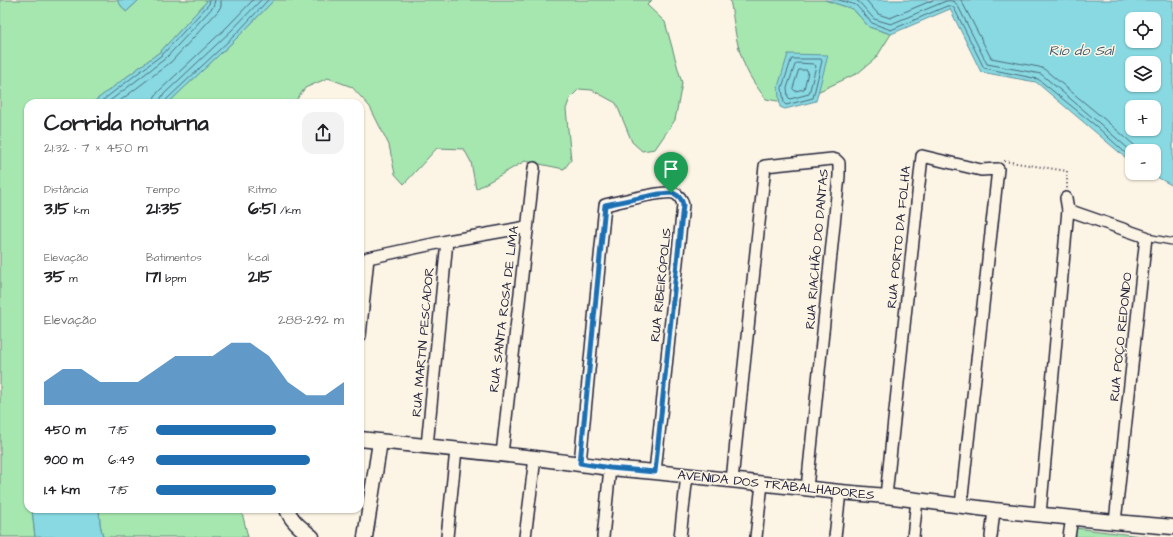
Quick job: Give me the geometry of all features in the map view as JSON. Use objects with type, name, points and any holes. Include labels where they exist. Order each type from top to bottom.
[{"type":"street","name":"RUA PORTO DA FOLHA","points":[[886,496],[922,156],[981,170],[998,169]]},
{"type":"street","name":"RUA RIACHÃO DO DANTAS","points":[[732,480],[765,166],[832,159],[839,163],[839,176],[807,488]]},
{"type":"street","name":"RUA SANTA ROSA DE LIMA","points":[[502,454],[534,168]]},
{"type":"street","points":[[961,505],[998,169]]},
{"type":"street","name":"RUA RIBEIRÓPOLIS","points":[[580,463],[605,205],[659,194],[675,193],[683,205],[655,472]]},
{"type":"street","points":[[1040,514],[1068,210],[1066,198]]},
{"type":"street","points":[[1068,210],[1146,237]]},
{"type":"street","points":[[364,297],[368,258],[447,241],[521,228],[527,231]]},
{"type":"street","name":"RUA POÇO REDONDO","points":[[1114,522],[1146,237]]},
{"type":"street","name":"RUA MARTIN PESCADOR","points":[[427,446],[447,241]]},
{"type":"street","name":"AVENIDA DOS TRABALHADORES","points":[[364,440],[580,463],[610,468],[886,496],[994,510],[1173,527]]},
{"type":"street","points":[[365,537],[380,442]]},
{"type":"street","points":[[448,537],[456,450]]},
{"type":"street","points":[[525,537],[535,458]]},
{"type":"street","points":[[603,537],[610,468]]},
{"type":"street","points":[[680,537],[687,475]]},
{"type":"street","points":[[756,537],[762,484]]},
{"type":"street","points":[[835,537],[840,492]]},
{"type":"street","points":[[912,537],[917,500]]},
{"type":"street","points":[[991,537],[994,510]]},
{"type":"street","points":[[288,513],[295,522],[312,537]]},
{"type":"street","points":[[1069,537],[1072,518]]},
{"type":"lane","points":[[1146,237],[1173,242]]},
{"type":"path","points":[[998,169],[1004,160],[1067,171],[1066,198]]},
{"type":"green space","points":[[0,0],[117,0],[126,12],[139,0],[208,0],[161,51],[97,99],[24,99],[24,513],[32,513],[35,537],[0,537]]},
{"type":"green space","points":[[274,0],[652,0],[647,5],[665,22],[682,83],[675,120],[655,149],[642,151],[632,142],[616,103],[592,90],[579,89],[570,98],[566,109],[571,160],[564,169],[525,161],[476,189],[471,162],[464,149],[437,148],[404,184],[395,174],[389,145],[370,107],[352,87],[328,78],[305,88],[297,99],[172,99],[238,37]]},
{"type":"green space","points":[[730,0],[825,0],[853,9],[869,27],[891,34],[876,58],[858,73],[798,101],[789,103],[766,99],[752,80],[744,64],[738,44]]},
{"type":"green space","points":[[99,513],[242,513],[248,537],[103,537]]},
{"type":"green space","points":[[1075,528],[1149,537],[1074,537]]},
{"type":"water","points":[[117,0],[139,0],[126,12]]},
{"type":"water","points":[[208,0],[274,0],[238,37],[172,99],[97,99],[161,51]]},
{"type":"water","name":"Rio do Sal","points":[[825,0],[1173,0],[1173,186],[1161,179],[1161,144],[1125,144],[1125,157],[1036,82],[981,72],[950,9],[891,34],[869,27],[853,9]]},
{"type":"water","points":[[788,54],[828,55],[816,101],[785,109],[780,107],[778,87]]},
{"type":"water","points":[[32,513],[99,513],[103,537],[35,537]]},
{"type":"route","points":[[671,193],[675,193],[679,197],[683,205],[655,472],[610,468],[580,463],[605,205],[671,193]]}]
